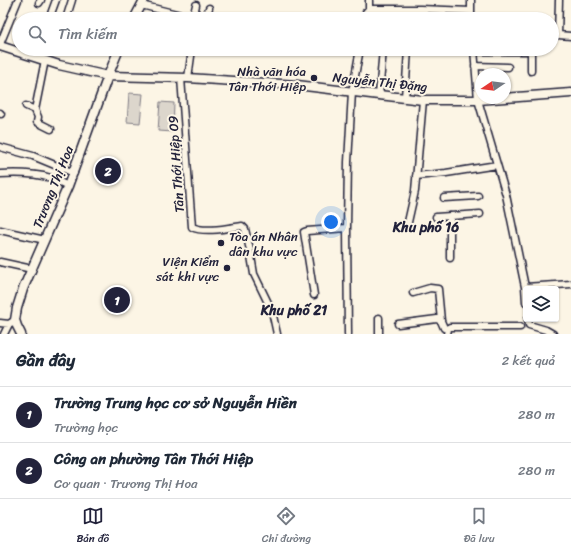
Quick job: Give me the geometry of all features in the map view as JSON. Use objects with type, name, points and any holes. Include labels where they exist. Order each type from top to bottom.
[{"type":"street","points":[[13,12],[18,0]]},
{"type":"street","points":[[52,12],[56,0]]},
{"type":"street","points":[[68,12],[72,0]]},
{"type":"street","points":[[366,12],[369,9],[369,0]]},
{"type":"street","points":[[369,9],[471,11],[471,0]]},
{"type":"street","points":[[558,0],[558,12]]},
{"type":"street","points":[[137,12],[142,2],[165,12]]},
{"type":"street","points":[[195,12],[196,5]]},
{"type":"street","points":[[208,12],[209,8]]},
{"type":"street","points":[[0,45],[12,15]]},
{"type":"street","points":[[559,35],[571,36]]},
{"type":"street","name":"Nguyễn Thị Đặng","points":[[0,45],[12,48]]},
{"type":"street","name":"Nguyễn Thị Đặng","points":[[39,56],[45,60],[59,65],[108,76],[185,78],[289,85],[423,100],[475,100]]},
{"type":"street","name":"Trương Thị Hoa","points":[[12,322],[23,289],[74,172],[116,56]]},
{"type":"street","points":[[185,78],[190,56]]},
{"type":"street","points":[[348,334],[348,162],[352,92],[359,56]]},
{"type":"street","points":[[379,95],[382,56]]},
{"type":"street","points":[[405,98],[408,56]]},
{"type":"street","points":[[474,56],[475,66],[508,67]]},
{"type":"street","points":[[531,56],[531,71]]},
{"type":"street","points":[[45,60],[35,110],[38,117],[37,122],[51,129]]},
{"type":"street","name":"Tân Thới Hiệp 09","points":[[185,78],[192,227],[204,230],[242,226],[245,229],[254,274],[272,311],[278,334]]},
{"type":"street","name":"Nguyễn Thị Đặng","points":[[511,98],[571,94]]},
{"type":"street","points":[[408,222],[415,191],[423,100]]},
{"type":"street","points":[[479,104],[506,196],[525,286]]},
{"type":"street","points":[[26,106],[35,110]]},
{"type":"street","points":[[0,147],[33,156],[74,172]]},
{"type":"street","points":[[416,176],[497,166]]},
{"type":"street","points":[[0,174],[32,174],[50,178],[68,186]]},
{"type":"street","points":[[444,198],[478,196]]},
{"type":"street","points":[[436,217],[480,214]]},
{"type":"street","points":[[450,216],[450,258]]},
{"type":"street","points":[[314,295],[304,232],[308,230],[347,228]]},
{"type":"street","points":[[0,230],[45,240]]},
{"type":"street","points":[[0,262],[32,269]]},
{"type":"street","points":[[540,286],[571,284]]},
{"type":"street","points":[[413,292],[430,288],[438,289],[441,321],[444,328],[448,332],[450,327],[520,331],[528,322],[553,334]]},
{"type":"street","points":[[378,318],[379,334]]},
{"type":"street","points":[[398,324],[437,319],[441,321]]},
{"type":"street","points":[[0,324],[12,322]]},
{"type":"street","points":[[4,334],[12,322]]},
{"type":"street","points":[[12,322],[20,334]]},
{"type":"shaded area","points":[[129,93],[143,94],[140,123],[127,122]]},
{"type":"shaded area","points":[[160,102],[174,103],[173,132],[158,131]]},
{"type":"place","name":"Nhà văn hóa Tân Thới Hiệp","points":[[314,78]]},
{"type":"place","name":"Công an phường Tân Thới Hiệp","points":[[108,171]]},
{"type":"place","name":"Tòa án Nhân dân khu vực","points":[[221,243]]},
{"type":"place","name":"Viện Kiểm sát khi vực","points":[[227,268]]},
{"type":"place","name":"Trường Trung học cơ sở Nguyễn Hiền","points":[[117,300]]},
{"type":"district","name":"Khu phố 16","points":[[426,227]]},
{"type":"district","name":"Khu phố 21","points":[[294,310]]}]
